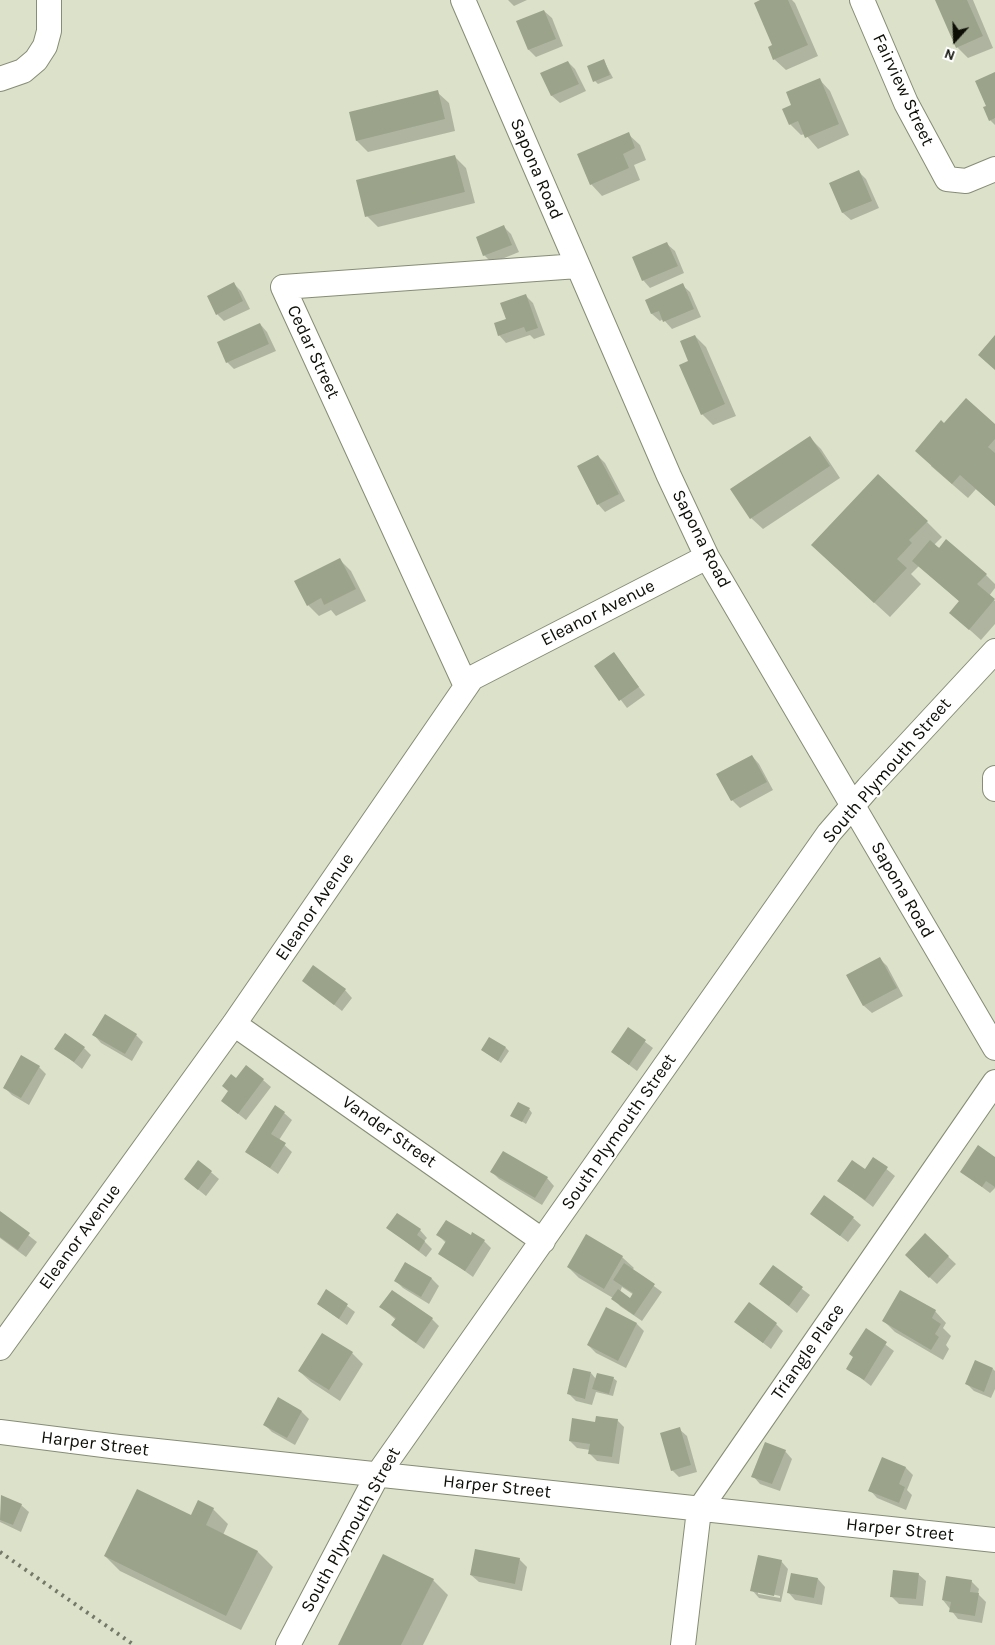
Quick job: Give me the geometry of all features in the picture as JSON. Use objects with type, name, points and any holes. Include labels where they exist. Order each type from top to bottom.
[{"type":"street","points":[[0,79],[23,71],[36,60],[45,46],[49,31],[49,0]]},
{"type":"street","name":"Sapona Road","points":[[463,0],[707,557],[995,1048]]},
{"type":"street","name":"Fairview Street","points":[[862,0],[906,104],[946,179],[966,180],[995,169]]},
{"type":"street","name":"Cedar Street","points":[[466,686],[283,287],[578,266]]},
{"type":"street","name":"Eleanor Avenue","points":[[0,1348],[234,1024],[472,678],[707,557]]},
{"type":"street","name":"South Plymouth Street","points":[[288,1645],[378,1474],[476,1332],[825,840],[852,806],[995,651]]},
{"type":"street","points":[[995,778],[995,789]]},
{"type":"street","name":"Vander Street","points":[[234,1024],[543,1240]]},
{"type":"street","name":"Triangle Place","points":[[683,1645],[699,1510],[995,1082]]},
{"type":"street","name":"Harper Street","points":[[0,1432],[119,1447],[699,1510],[995,1540]]},
{"type":"building","points":[[760,0],[788,0],[808,45],[773,60],[768,47],[772,45],[754,3]]},
{"type":"building","points":[[935,0],[967,0],[983,36],[956,48]]},
{"type":"building","points":[[544,10],[556,39],[528,50],[516,21]]},
{"type":"building","points":[[604,59],[610,75],[593,82],[587,66]]},
{"type":"building","points":[[568,61],[579,84],[551,96],[540,73]]},
{"type":"building","points":[[995,72],[995,118],[989,121],[983,107],[986,106],[975,81]]},
{"type":"building","points":[[820,78],[839,124],[805,138],[798,121],[789,125],[782,109],[791,105],[786,92]]},
{"type":"building","points":[[438,90],[445,119],[356,141],[349,112]]},
{"type":"building","points":[[629,132],[635,148],[623,154],[629,168],[590,185],[577,154]]},
{"type":"building","points":[[455,155],[465,192],[365,217],[356,180]]},
{"type":"building","points":[[859,170],[872,201],[842,213],[829,183]]},
{"type":"building","points":[[504,225],[512,245],[483,256],[476,237]]},
{"type":"building","points":[[667,242],[678,266],[642,281],[632,257]]},
{"type":"building","points":[[234,282],[243,301],[216,315],[207,296]]},
{"type":"building","points":[[683,283],[694,309],[663,322],[659,311],[651,314],[645,300]]},
{"type":"building","points":[[526,294],[538,328],[526,332],[524,327],[498,336],[494,323],[506,319],[500,303]]},
{"type":"building","points":[[260,323],[269,344],[226,363],[217,342]]},
{"type":"building","points":[[695,335],[725,404],[701,415],[679,365],[688,361],[680,341]]},
{"type":"building","points":[[995,335],[995,370],[978,355]]},
{"type":"building","points":[[966,398],[995,424],[995,439],[988,447],[995,453],[995,506],[960,475],[952,484],[915,451],[941,420],[944,423]]},
{"type":"building","points":[[810,436],[830,466],[750,519],[730,489]]},
{"type":"building","points":[[598,455],[619,494],[597,505],[577,466]]},
{"type":"building","points":[[878,474],[928,521],[909,540],[912,543],[897,559],[907,568],[874,603],[811,545]]},
{"type":"building","points":[[946,539],[987,574],[977,584],[995,599],[969,630],[949,613],[959,601],[912,561],[930,540],[939,548]]},
{"type":"building","points":[[340,558],[356,589],[324,605],[321,598],[307,606],[294,581]]},
{"type":"building","points":[[614,652],[639,687],[619,701],[594,666]]},
{"type":"building","points":[[752,755],[767,782],[731,801],[716,774]]},
{"type":"building","points":[[880,957],[897,988],[863,1006],[846,975]]},
{"type":"building","points":[[313,965],[346,989],[334,1005],[302,981]]},
{"type":"building","points":[[105,1014],[137,1034],[125,1054],[92,1035]]},
{"type":"building","points":[[628,1027],[646,1040],[629,1065],[611,1052]]},
{"type":"building","points":[[65,1033],[85,1047],[74,1062],[54,1049]]},
{"type":"building","points":[[489,1037],[506,1047],[498,1061],[481,1050]]},
{"type":"building","points":[[21,1055],[40,1066],[21,1098],[3,1088]]},
{"type":"building","points":[[246,1065],[264,1079],[238,1114],[221,1101],[228,1091],[222,1086],[231,1074],[236,1078]]},
{"type":"building","points":[[518,1102],[530,1108],[522,1122],[510,1116]]},
{"type":"building","points":[[275,1105],[285,1112],[271,1134],[286,1143],[270,1168],[245,1152]]},
{"type":"building","points":[[978,1145],[995,1157],[995,1187],[986,1181],[982,1187],[960,1172]]},
{"type":"building","points":[[503,1151],[548,1177],[535,1198],[490,1172]]},
{"type":"building","points":[[873,1157],[888,1167],[865,1200],[837,1181],[852,1160],[865,1169]]},
{"type":"building","points":[[198,1160],[212,1171],[198,1190],[184,1179]]},
{"type":"building","points":[[824,1195],[854,1217],[840,1236],[810,1214]]},
{"type":"building","points":[[0,1211],[30,1233],[18,1250],[0,1237]]},
{"type":"building","points":[[397,1213],[421,1229],[417,1235],[425,1241],[419,1251],[386,1228]]},
{"type":"building","points":[[446,1220],[471,1235],[472,1232],[485,1240],[465,1271],[438,1254],[446,1241],[436,1235]]},
{"type":"building","points":[[925,1233],[949,1256],[929,1278],[905,1255]]},
{"type":"building","points":[[586,1234],[623,1256],[604,1289],[567,1267]]},
{"type":"building","points":[[405,1262],[432,1278],[421,1297],[394,1281]]},
{"type":"building","points":[[624,1263],[655,1284],[634,1315],[611,1299],[618,1289],[630,1298],[633,1293],[613,1280]]},
{"type":"building","points":[[773,1265],[803,1287],[789,1306],[759,1284]]},
{"type":"building","points":[[326,1289],[348,1304],[339,1319],[317,1304]]},
{"type":"building","points":[[392,1290],[433,1318],[416,1343],[391,1325],[396,1318],[379,1307]]},
{"type":"building","points":[[900,1290],[936,1310],[932,1318],[941,1324],[935,1334],[939,1337],[931,1350],[882,1321]]},
{"type":"building","points":[[749,1302],[777,1323],[763,1343],[734,1322]]},
{"type":"building","points":[[606,1307],[637,1323],[618,1361],[587,1345]]},
{"type":"building","points":[[866,1328],[887,1342],[864,1380],[846,1369],[853,1357],[849,1354]]},
{"type":"building","points":[[322,1333],[353,1352],[329,1390],[298,1371]]},
{"type":"building","points":[[975,1360],[993,1368],[984,1392],[965,1384]]},
{"type":"building","points":[[573,1368],[591,1372],[585,1399],[567,1394]]},
{"type":"building","points":[[597,1373],[614,1377],[609,1394],[592,1389]]},
{"type":"building","points":[[278,1397],[302,1411],[287,1438],[263,1425]]},
{"type":"building","points":[[596,1416],[618,1419],[612,1457],[588,1454],[590,1444],[569,1441],[572,1418],[595,1422]]},
{"type":"building","points":[[680,1427],[691,1465],[671,1471],[660,1433]]},
{"type":"building","points":[[765,1442],[786,1450],[772,1484],[751,1477]]},
{"type":"building","points":[[882,1457],[906,1467],[899,1484],[905,1487],[899,1503],[868,1491]]},
{"type":"building","points":[[137,1489],[191,1515],[198,1500],[214,1508],[206,1525],[258,1551],[226,1616],[104,1556]]},
{"type":"building","points":[[1,1495],[22,1504],[13,1525],[0,1520]]},
{"type":"building","points":[[475,1549],[520,1558],[515,1584],[470,1575]]},
{"type":"building","points":[[383,1554],[434,1579],[401,1645],[338,1645]]},
{"type":"building","points":[[758,1555],[782,1560],[774,1596],[750,1591]]},
{"type":"building","points":[[893,1570],[919,1573],[916,1599],[890,1597]]},
{"type":"building","points":[[791,1573],[818,1578],[814,1598],[787,1593]]},
{"type":"building","points":[[946,1576],[972,1580],[970,1592],[979,1593],[975,1616],[949,1612],[951,1602],[942,1600]]},
{"type":"railway","points":[[0,1552],[134,1645]]}]
